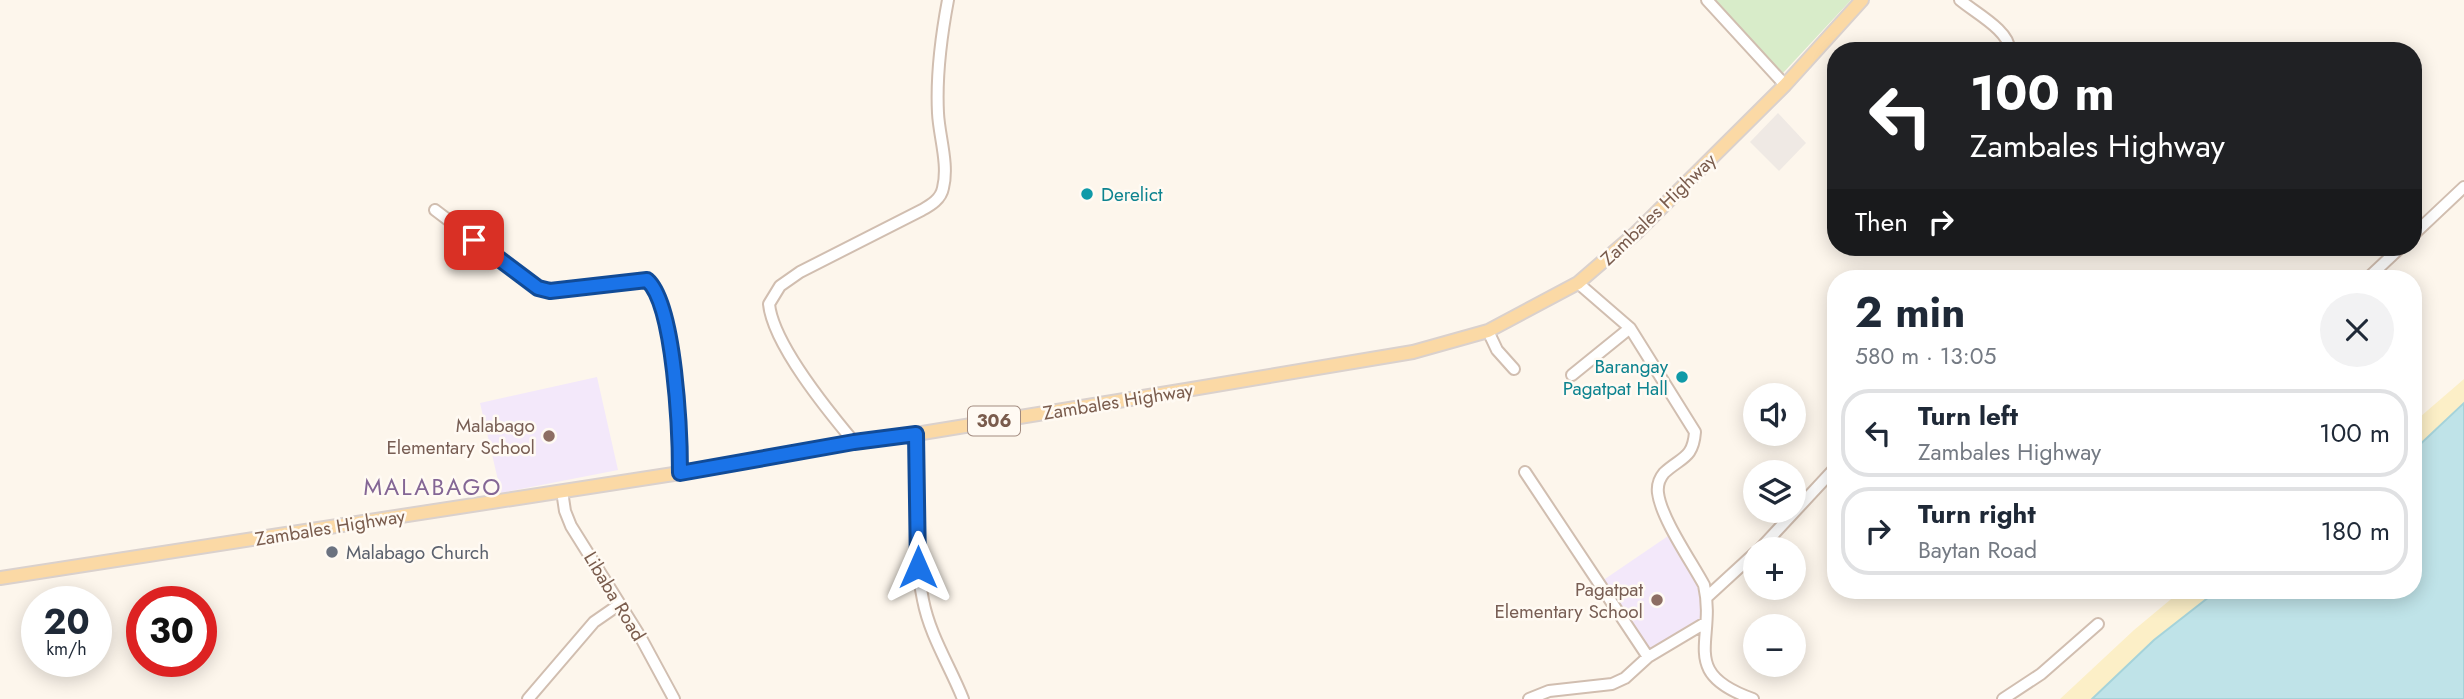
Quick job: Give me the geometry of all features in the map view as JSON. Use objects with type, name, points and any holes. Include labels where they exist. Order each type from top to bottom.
[{"type":"main road","name":"Zambales Highway","points":[[0,578],[680,473],[854,442],[1413,352],[1488,331],[1578,283],[1636,233],[1785,85],[1862,0]]},
{"type":"street","points":[[854,442],[799,369],[774,325],[769,304],[780,286],[800,272],[922,210],[940,196],[944,187],[945,169],[938,111],[939,48],[948,0]]},
{"type":"street","points":[[1707,0],[1785,85]]},
{"type":"street","points":[[1960,0],[2005,34],[2009,42]]},
{"type":"street","points":[[2422,226],[2464,187]]},
{"type":"street","points":[[435,210],[538,288],[550,291],[647,280],[653,285],[665,320],[675,383],[680,473]]},
{"type":"street","points":[[2376,270],[2391,256]]},
{"type":"street","points":[[1578,283],[1630,328],[1695,432],[1690,453],[1664,473],[1658,482],[1658,493],[1662,508],[1704,585],[1707,597],[1703,645],[1706,663],[1711,673],[1734,692],[1753,699]]},
{"type":"street","points":[[1572,375],[1630,328]]},
{"type":"street","points":[[1488,331],[1497,350],[1514,369]]},
{"type":"street","points":[[916,434],[918,567],[922,599],[936,642],[963,699]]},
{"type":"street","points":[[1525,472],[1648,657]]},
{"type":"street","points":[[1770,537],[1827,477]]},
{"type":"street","name":"Libaba Road","points":[[562,491],[571,526],[620,604],[674,699]]},
{"type":"street","points":[[1707,597],[1743,564]]},
{"type":"street","points":[[528,699],[594,622],[620,604]]},
{"type":"street","points":[[1529,699],[1549,691],[1612,684],[1625,678],[1648,657],[1706,624]]},
{"type":"street","points":[[2003,699],[2041,674],[2098,624]]},
{"type":"shaded area","points":[[1778,113],[1806,143],[1779,171],[1750,142]]},
{"type":"shaded area","name":"Malabago Elementary School","points":[[597,377],[618,470],[501,493],[480,403]]},
{"type":"shaded area","name":"Pagatpat Elementary School","points":[[1671,534],[1704,588],[1702,612],[1699,620],[1648,654],[1599,583]]},
{"type":"green space","points":[[1711,0],[1851,0],[1783,73]]},
{"type":"sand","points":[[2464,379],[2464,403],[2422,443],[2422,415]]},
{"type":"sand","points":[[2171,599],[2206,599],[2154,640],[2092,699],[2060,699]]},
{"type":"water","points":[[2464,403],[2464,699],[2092,699],[2154,640],[2206,599],[2422,599],[2422,443]]},
{"type":"place","name":"Derelict","points":[[1087,194]]},
{"type":"place","name":"Barangay Pagatpat Hall","points":[[1682,377]]},
{"type":"place","name":"Malabago Elementary School","points":[[549,436]]},
{"type":"place","name":"Malabago Church","points":[[332,552]]},
{"type":"place","name":"Pagatpat Elementary School","points":[[1657,600]]},
{"type":"district","name":"MALABAGO","points":[[433,487]]},
{"type":"route","points":[[474,240],[538,288],[550,291],[647,280],[653,285],[669,338],[677,404],[680,473],[854,442],[916,434],[918,567]]}]
